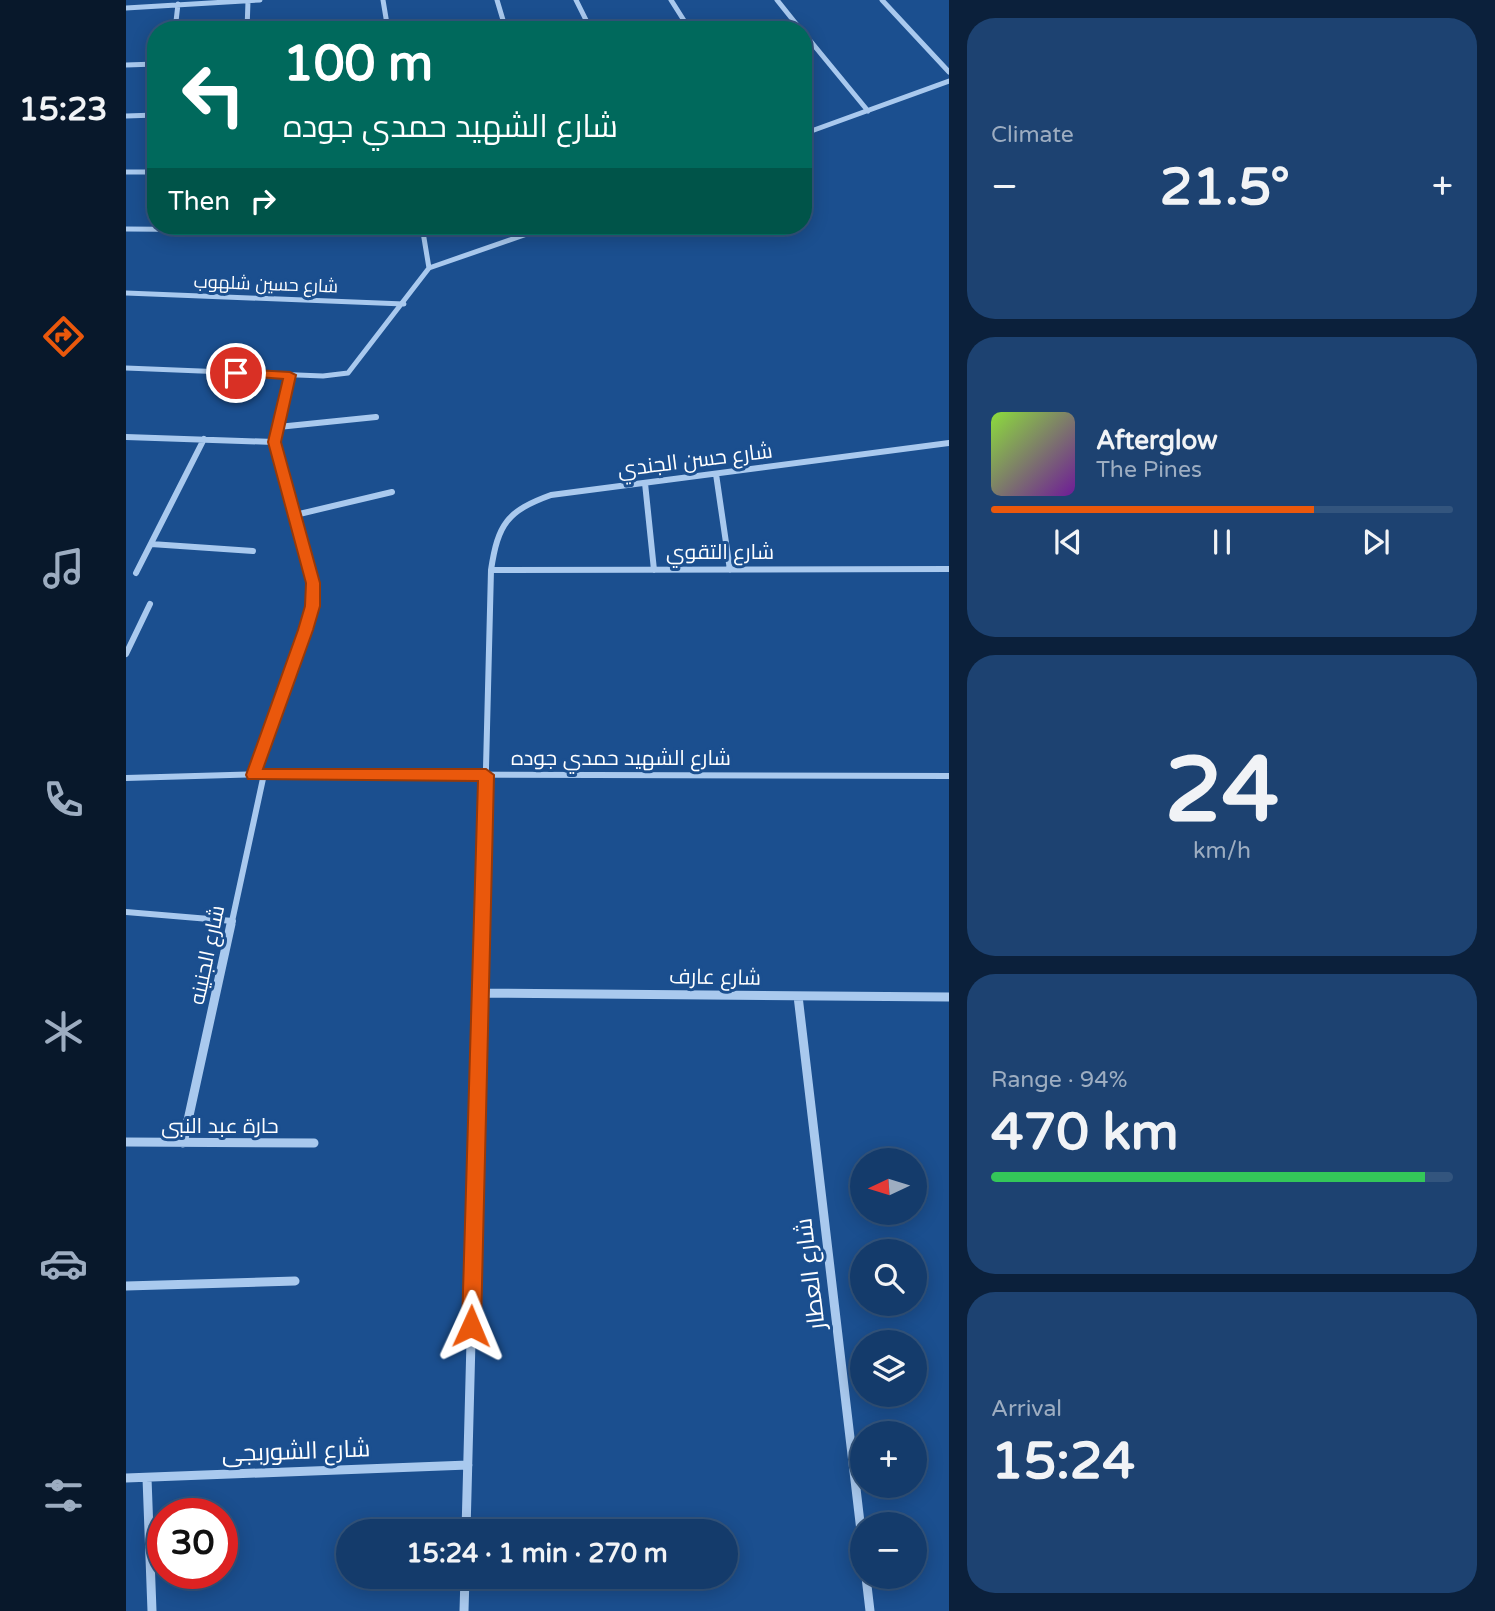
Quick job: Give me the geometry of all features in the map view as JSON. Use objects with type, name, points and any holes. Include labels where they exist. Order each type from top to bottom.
[{"type":"street","points":[[126,8],[260,0]]},
{"type":"street","points":[[383,0],[386,21]]},
{"type":"street","points":[[497,0],[503,21]]},
{"type":"street","points":[[576,0],[586,21]]},
{"type":"street","points":[[671,0],[684,21]]},
{"type":"street","points":[[776,0],[794,21]]},
{"type":"street","points":[[882,0],[949,72]]},
{"type":"street","points":[[247,21],[248,1]]},
{"type":"street","points":[[176,21],[178,5]]},
{"type":"street","points":[[812,43],[868,110]]},
{"type":"street","points":[[126,65],[147,64]]},
{"type":"street","points":[[812,131],[949,81]]},
{"type":"street","points":[[126,116],[147,115]]},
{"type":"street","points":[[126,172],[147,172]]},
{"type":"street","points":[[126,229],[147,229]]},
{"type":"street","points":[[423,235],[429,268]]},
{"type":"street","points":[[126,368],[337,377],[348,373],[404,304],[429,268],[524,235]]},
{"type":"street","name":"شارع حسين شلهوب","points":[[126,293],[404,304]]},
{"type":"street","points":[[254,775],[312,606],[313,583],[274,442],[290,375]]},
{"type":"street","points":[[278,427],[376,416]]},
{"type":"street","points":[[126,437],[274,442]]},
{"type":"street","points":[[136,573],[204,439]]},
{"type":"street","name":"شارع حسن الجندي","points":[[466,1519],[491,570],[495,541],[503,520],[523,504],[551,495],[949,443]]},
{"type":"street","points":[[716,474],[730,570]]},
{"type":"street","points":[[645,483],[654,570]]},
{"type":"street","points":[[295,515],[392,492]]},
{"type":"street","points":[[151,544],[253,551]]},
{"type":"street","name":"شارع التقوي","points":[[491,570],[949,569]]},
{"type":"street","points":[[126,654],[150,604]]},
{"type":"street","name":"شارع الشهيد حمدي جوده","points":[[126,778],[254,775],[949,776]]},
{"type":"street","name":"شارع الجنينه","points":[[183,1143],[264,775]]},
{"type":"street","points":[[126,912],[233,921]]},
{"type":"street","name":"شارع عارف","points":[[480,993],[949,997]]},
{"type":"street","name":"شارع العطار","points":[[798,996],[859,1512]]},
{"type":"street","name":"حارة عبد النبى","points":[[126,1142],[314,1143]]},
{"type":"street","points":[[126,1286],[295,1281]]},
{"type":"street","name":"شارع الشوربجى","points":[[126,1478],[468,1465]]},
{"type":"street","points":[[147,1478],[152,1611]]},
{"type":"street","points":[[464,1611],[465,1589]]},
{"type":"street","points":[[867,1589],[870,1611]]},
{"type":"route","points":[[236,373],[290,375],[274,442],[313,583],[312,606],[306,630],[254,775],[486,775],[471,1326]]}]
